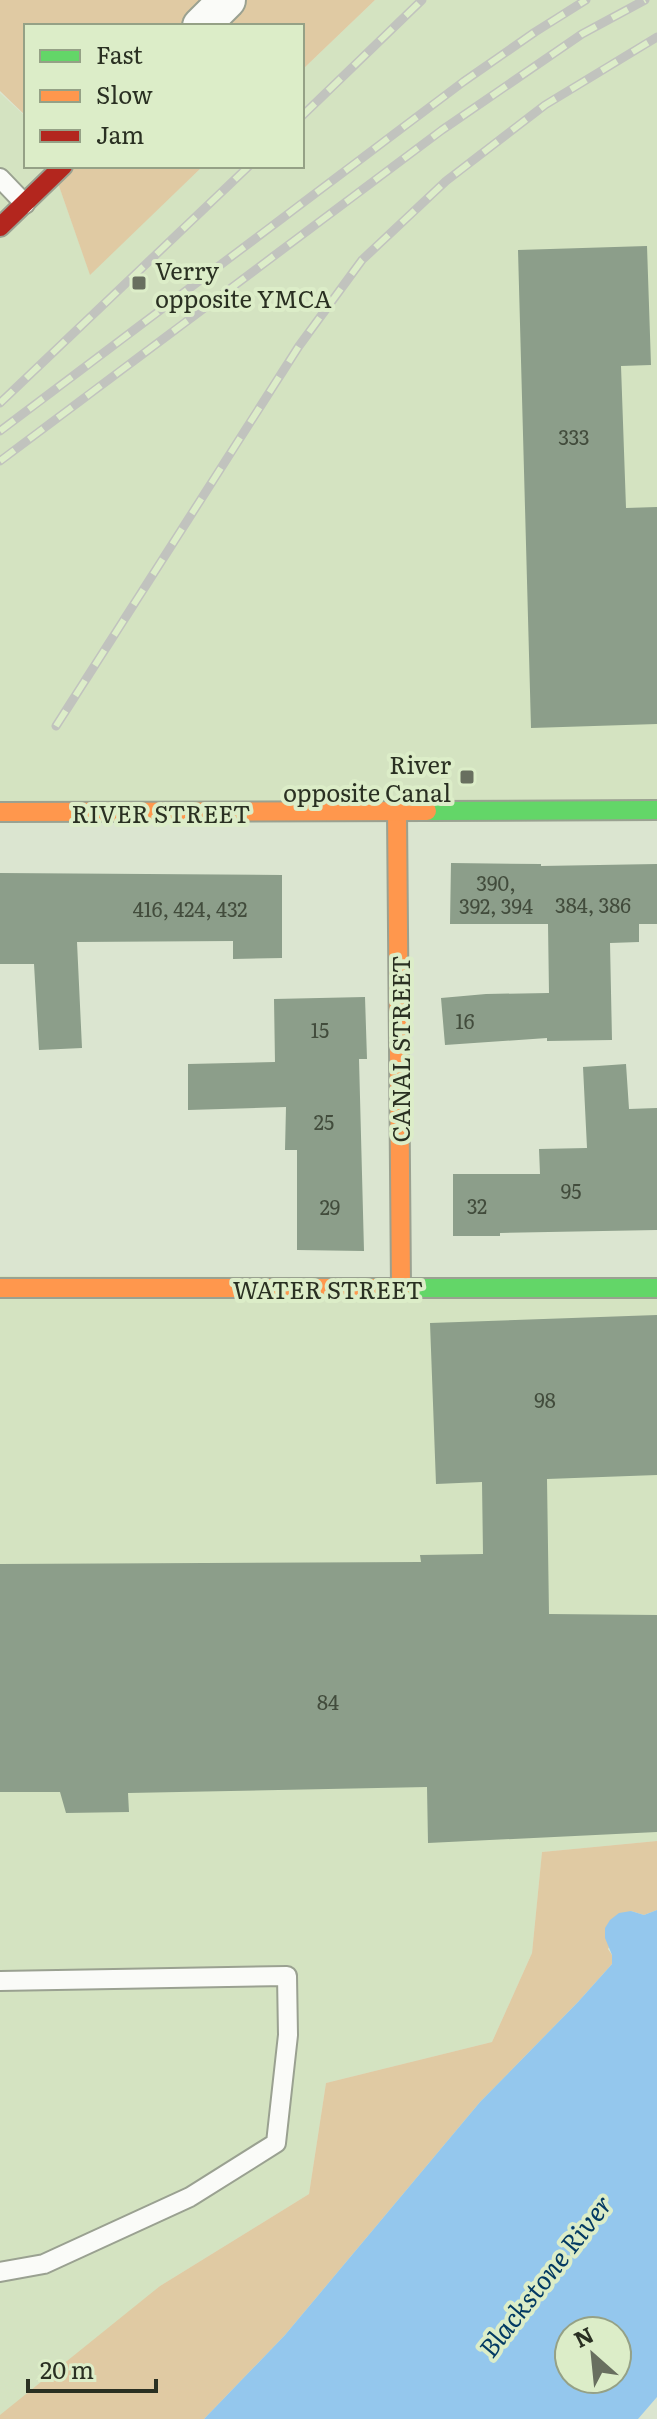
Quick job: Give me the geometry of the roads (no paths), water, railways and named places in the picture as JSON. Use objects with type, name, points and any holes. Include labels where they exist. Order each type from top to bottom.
[{"type":"street","points":[[203,24],[227,0]]},
{"type":"street","points":[[0,227],[61,168]]},
{"type":"street","name":"RIVER STREET","points":[[0,812],[657,810]]},
{"type":"street","name":"CANAL STREET","points":[[397,811],[401,1288]]},
{"type":"street","name":"WATER STREET","points":[[0,1288],[657,1288]]},
{"type":"lane","points":[[0,178],[25,204]]},
{"type":"lane","points":[[0,1981],[287,1976],[288,2035],[276,2143],[190,2197],[44,2264],[0,2272]]},
{"type":"water","name":"Blackstone River","points":[[657,1910],[657,2397],[638,2419],[204,2419],[285,2335],[480,2102],[612,1964],[605,1928],[619,1913],[631,1911],[644,1915]]},
{"type":"railway","points":[[304,114],[422,0]]},
{"type":"railway","points":[[0,431],[463,82],[586,0]]},
{"type":"railway","points":[[0,461],[442,130],[582,34],[645,0]]},
{"type":"railway","points":[[56,726],[299,346],[362,260],[446,181],[545,105],[657,37]]},
{"type":"railway","points":[[0,403],[247,168]]},
{"type":"place","name":"Verry opposite YMCA","points":[[139,283]]},
{"type":"place","name":"River opposite Canal","points":[[467,777]]}]
